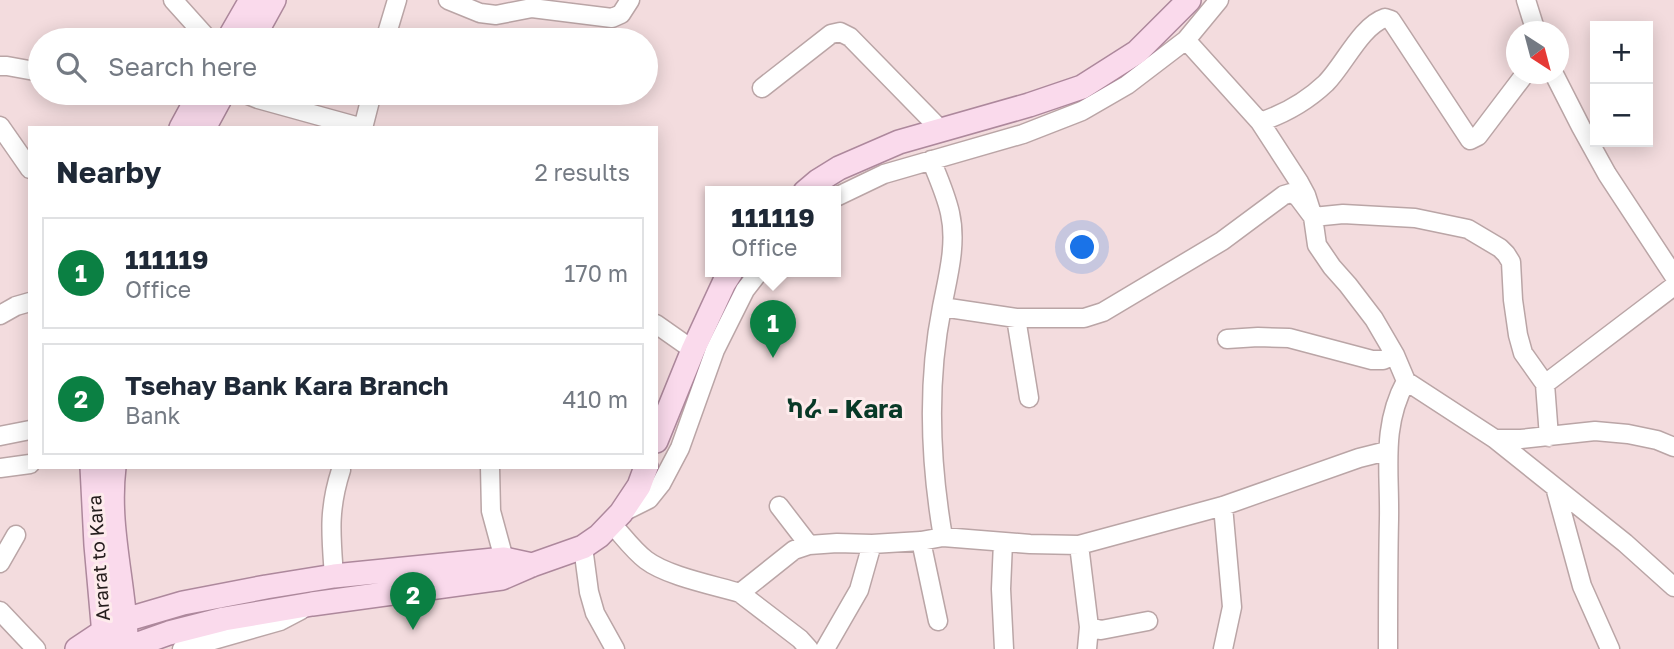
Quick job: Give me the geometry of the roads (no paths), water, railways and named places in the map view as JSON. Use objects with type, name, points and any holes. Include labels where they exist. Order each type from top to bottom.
[{"type":"main road","points":[[244,28],[251,0]]},
{"type":"main road","points":[[250,28],[274,0]]},
{"type":"main road","points":[[812,186],[839,169],[899,142],[1082,87],[1137,52],[1189,0]]},
{"type":"main road","points":[[182,126],[193,105]]},
{"type":"main road","points":[[206,126],[217,105]]},
{"type":"main road","points":[[658,436],[693,350],[729,277]]},
{"type":"main road","name":"Ararat to Kara","points":[[93,469],[96,545],[115,644]]},
{"type":"main road","name":"Ararat to Kara","points":[[114,469],[113,526],[125,620],[115,644]]},
{"type":"main road","points":[[125,620],[183,603],[334,576],[532,565],[583,547],[599,536],[616,519],[639,486],[645,469]]},
{"type":"main road","points":[[77,649],[169,634],[224,619],[503,568]]},
{"type":"street","points":[[173,0],[198,28]]},
{"type":"street","points":[[389,28],[397,0]]},
{"type":"street","points":[[448,0],[480,13],[496,15],[533,8],[612,18],[621,14],[630,0]]},
{"type":"street","points":[[841,195],[884,174],[1023,134],[1082,111],[1127,85],[1186,40],[1220,0]]},
{"type":"street","points":[[1526,0],[1533,21]]},
{"type":"street","points":[[1259,122],[1291,109],[1325,83],[1367,29],[1385,18],[1391,20],[1470,140],[1478,136],[1517,84]]},
{"type":"street","points":[[762,88],[831,33],[840,32],[850,37],[942,131]]},
{"type":"street","points":[[1186,40],[1259,122],[1302,189],[1314,217],[1317,244],[1374,319],[1395,355],[1406,381],[1495,439],[1625,542],[1674,587]]},
{"type":"street","points":[[0,66],[28,70]]},
{"type":"street","points":[[1559,84],[1607,174],[1674,276]]},
{"type":"street","points":[[280,105],[356,126]]},
{"type":"street","points":[[364,126],[369,105]]},
{"type":"street","points":[[0,127],[28,166]]},
{"type":"street","points":[[931,160],[950,213],[952,232],[933,371],[932,417],[937,503],[943,537]]},
{"type":"street","points":[[942,306],[1016,318],[1084,318],[1103,313],[1222,242],[1284,195],[1291,193],[1298,197],[1314,217]]},
{"type":"street","points":[[1314,217],[1343,214],[1415,218],[1468,229],[1500,248],[1511,262],[1513,300],[1523,353],[1545,384],[1549,437]]},
{"type":"street","points":[[756,277],[745,290],[715,350],[680,448],[661,484],[649,499],[616,519],[645,559],[675,573],[740,593],[809,649]]},
{"type":"street","points":[[1545,384],[1674,286]]},
{"type":"street","points":[[0,315],[28,303]]},
{"type":"street","points":[[1016,318],[1029,398]]},
{"type":"street","points":[[658,325],[693,350]]},
{"type":"street","points":[[1227,339],[1289,338],[1372,360],[1383,360],[1395,355]]},
{"type":"street","points":[[1388,649],[1387,451],[1393,412],[1406,381]]},
{"type":"street","points":[[0,436],[28,430]]},
{"type":"street","points":[[1495,439],[1549,437],[1595,431],[1628,434],[1657,440],[1674,447]]},
{"type":"street","points":[[740,593],[794,550],[809,545],[872,544],[943,537],[1079,545],[1223,506],[1359,458],[1387,451]]},
{"type":"street","points":[[0,468],[28,464]]},
{"type":"street","points":[[490,469],[491,511],[503,568]]},
{"type":"street","points":[[334,576],[331,506],[341,470]]},
{"type":"street","points":[[1555,487],[1582,586],[1610,649]]},
{"type":"street","points":[[779,506],[809,545]]},
{"type":"street","points":[[1223,506],[1232,607],[1223,649]]},
{"type":"street","points":[[0,563],[16,535]]},
{"type":"street","points":[[922,541],[938,621]]},
{"type":"street","points":[[1003,542],[1001,589],[1004,649]]},
{"type":"street","points":[[825,649],[859,590],[872,544]]},
{"type":"street","points":[[1079,545],[1089,627],[1087,649]]},
{"type":"street","points":[[583,547],[594,612],[615,649]]},
{"type":"street","points":[[182,649],[280,621],[312,604]]},
{"type":"street","points":[[0,611],[36,649]]},
{"type":"street","points":[[1089,627],[1101,630],[1149,621]]},
{"type":"place","name":"111119","points":[[773,358]]},
{"type":"place","name":"Tsehay Bank Kara Branch","points":[[413,630]]},
{"type":"district","name":"ካራ - Kara","points":[[845,408]]}]
